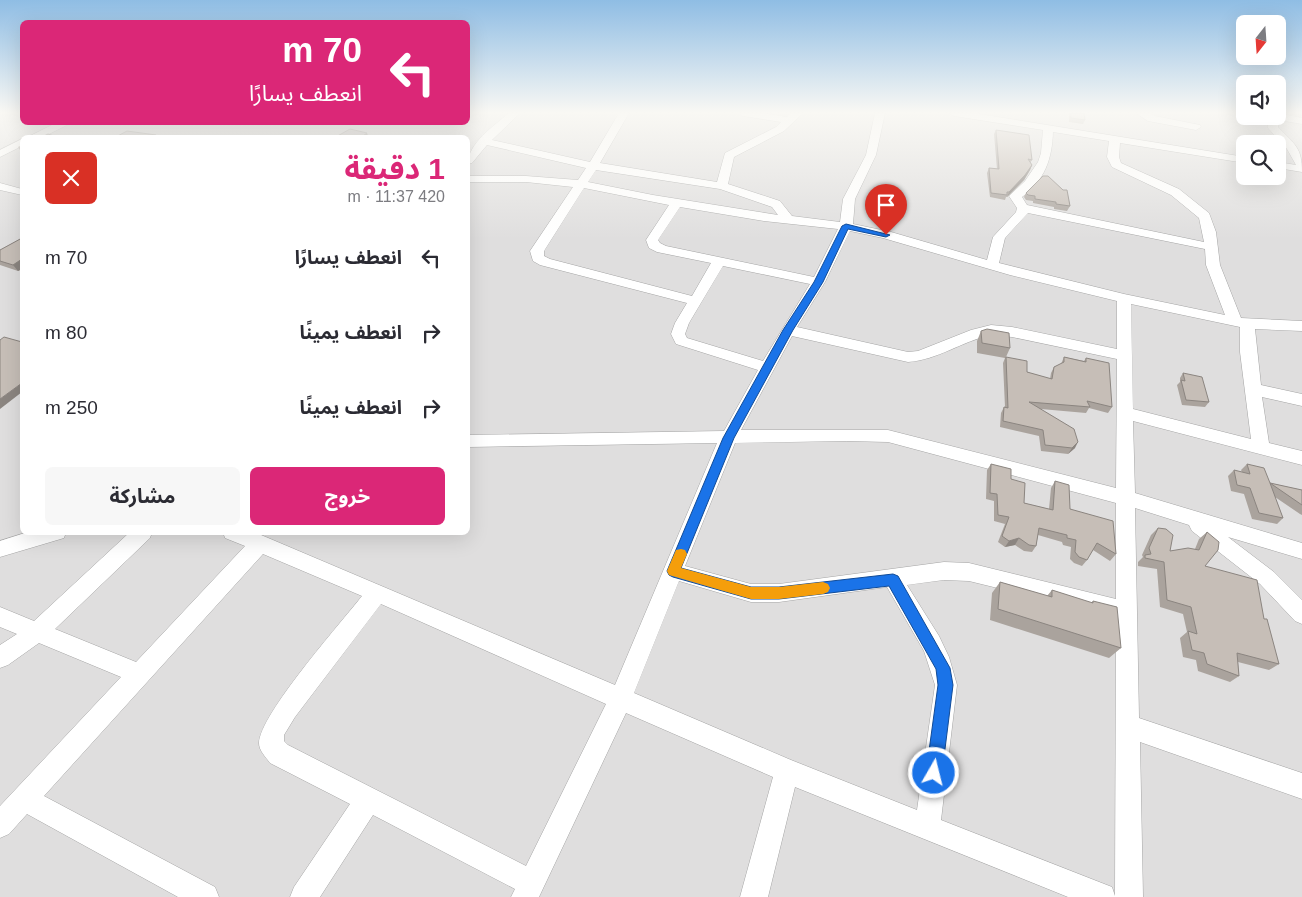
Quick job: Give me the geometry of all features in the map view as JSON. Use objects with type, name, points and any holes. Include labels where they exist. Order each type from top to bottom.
[{"type":"street","points":[[544,155],[593,166],[722,186],[776,204],[788,220]]},
{"type":"street","points":[[600,155],[537,251],[538,258],[545,262],[696,301]]},
{"type":"street","points":[[722,186],[729,156],[731,155]]},
{"type":"street","points":[[377,593],[287,709],[273,731],[271,745],[279,754],[368,800],[529,890],[622,698],[728,438],[788,330],[818,282],[846,226],[849,199],[871,155]]},
{"type":"street","points":[[1046,155],[1037,173],[1023,192],[1015,196],[1023,208],[1212,247]]},
{"type":"street","points":[[1113,155],[1116,165],[1175,192],[1205,216],[1210,232],[1216,273],[1241,322],[1248,352],[1260,448]]},
{"type":"street","points":[[1295,155],[1302,168]]},
{"type":"street","points":[[1286,167],[1302,168]]},
{"type":"street","points":[[470,179],[526,179],[580,184],[677,203],[788,220],[846,226],[1124,298],[1241,322],[1302,326]]},
{"type":"street","points":[[0,186],[20,191]]},
{"type":"street","points":[[677,203],[652,240],[654,245],[662,249],[818,282]]},
{"type":"street","points":[[992,265],[999,237],[1022,213],[1023,208]]},
{"type":"street","points":[[720,262],[682,323],[678,334],[681,341],[767,368]]},
{"type":"street","points":[[1124,298],[1129,897]]},
{"type":"street","points":[[788,330],[908,357],[920,356],[976,333],[991,330],[1012,332],[1125,356]]},
{"type":"street","points":[[1253,389],[1302,400]]},
{"type":"street","points":[[1126,414],[1302,458]]},
{"type":"street","points":[[470,442],[847,435],[888,436],[1126,498],[1302,550]]},
{"type":"street","points":[[1190,518],[1267,578],[1302,614]]},
{"type":"street","points":[[0,549],[47,535]]},
{"type":"street","points":[[0,658],[37,632],[140,535]]},
{"type":"street","points":[[240,535],[622,698],[786,771],[1102,897]]},
{"type":"street","points":[[0,825],[260,543]]},
{"type":"street","points":[[673,571],[751,593],[779,593],[893,580],[944,571],[969,572],[1127,611]]},
{"type":"street","points":[[893,580],[934,649],[943,668],[946,685],[927,827]]},
{"type":"street","points":[[0,617],[139,674]]},
{"type":"street","points":[[1128,726],[1302,786]]},
{"type":"street","points":[[754,897],[786,771]]},
{"type":"street","points":[[24,799],[205,897]]},
{"type":"street","points":[[304,897],[368,800]]},
{"type":"shaded area","points":[[0,155],[20,155],[20,535],[470,535],[470,155],[1236,155],[1236,185],[1286,185],[1286,155],[1302,155],[1302,897],[0,897]]},
{"type":"building","points":[[998,155],[1031,155],[1032,160],[1028,159],[1032,165],[1025,175],[1007,192],[1007,195],[991,193],[989,168],[999,169]]},
{"type":"building","points":[[1043,176],[1048,176],[1063,190],[1067,190],[1070,206],[1035,199],[1035,196],[1026,193]]},
{"type":"building","points":[[20,239],[20,260],[13,265],[0,261],[0,250]]},
{"type":"building","points":[[987,329],[1009,333],[1010,348],[982,343],[981,331]]},
{"type":"building","points":[[4,337],[20,341],[20,384],[0,399],[0,340]]},
{"type":"building","points":[[1006,357],[1027,361],[1027,372],[1052,379],[1054,367],[1064,362],[1064,357],[1086,362],[1086,358],[1109,363],[1112,407],[1087,401],[1090,407],[1029,402],[1074,429],[1078,442],[1072,448],[1045,445],[1043,430],[1003,421],[1004,407],[1008,408]]},
{"type":"building","points":[[1183,373],[1202,377],[1209,402],[1186,400],[1181,380],[1185,381]]},
{"type":"building","points":[[991,464],[1011,469],[1011,479],[1025,483],[1024,503],[1053,510],[1055,481],[1069,485],[1070,509],[1113,521],[1116,554],[1097,543],[1087,560],[1079,557],[1075,552],[1076,540],[1067,538],[1067,535],[1039,528],[1036,546],[1029,545],[1019,538],[1009,541],[1002,536],[1009,517],[998,515],[997,494],[990,493]]},
{"type":"building","points":[[1247,464],[1264,468],[1283,518],[1259,513],[1250,488],[1237,485],[1234,470],[1250,474]]},
{"type":"building","points":[[1270,483],[1302,490],[1302,505]]},
{"type":"building","points":[[1158,528],[1166,529],[1173,535],[1170,551],[1188,548],[1199,550],[1207,532],[1219,542],[1218,550],[1205,566],[1257,580],[1264,619],[1267,619],[1279,664],[1237,653],[1239,676],[1207,664],[1204,653],[1192,650],[1188,631],[1197,634],[1191,607],[1167,600],[1164,562],[1145,558],[1145,555],[1151,554],[1149,548]]},
{"type":"building","points":[[1000,582],[1052,597],[1052,590],[1093,603],[1093,601],[1117,607],[1121,648],[998,609]]},
{"type":"slow traffic","points":[[681,554],[673,571],[751,593],[779,593],[823,588]]},
{"type":"route","points":[[886,235],[846,226],[818,282],[788,330],[728,438],[673,571],[751,593],[779,593],[893,580],[934,649],[943,668],[946,685],[934,773]]}]
